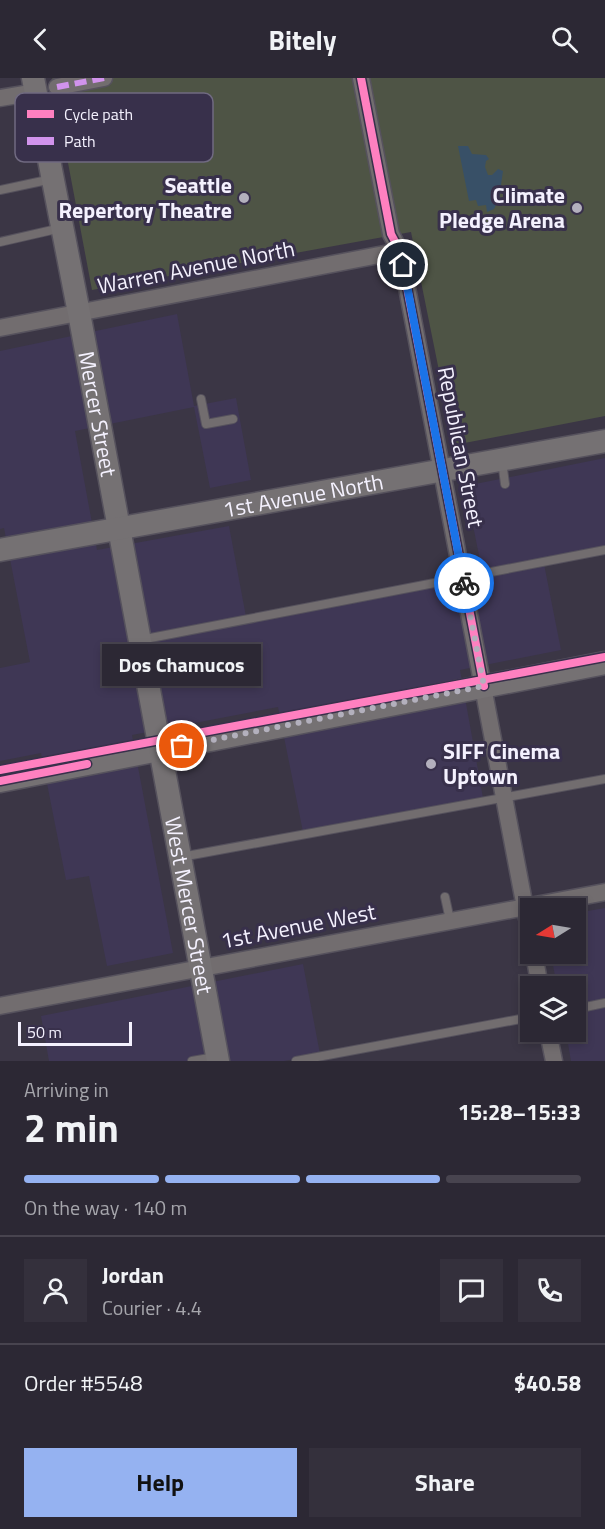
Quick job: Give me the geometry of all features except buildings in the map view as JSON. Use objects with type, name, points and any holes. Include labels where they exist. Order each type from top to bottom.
[{"type":"main road","name":"Mercer Street","points":[[52,162],[62,228],[160,750]]},
{"type":"main road","name":"1st Avenue North","points":[[0,550],[605,441]]},
{"type":"main road","points":[[0,781],[605,663]]},
{"type":"main road","name":"West Mercer Street","points":[[160,750],[217,1059]]},
{"type":"street","points":[[18,93],[42,86],[104,78]]},
{"type":"street","name":"Republican Street","points":[[361,78],[392,234],[400,251],[524,898]]},
{"type":"street","points":[[0,98],[15,94]]},
{"type":"street","name":"Warren Avenue North","points":[[0,328],[400,251]]},
{"type":"street","name":"1st Avenue West","points":[[571,898],[605,892]]},
{"type":"street","name":"1st Avenue West","points":[[0,1006],[520,907]]},
{"type":"street","points":[[550,1042],[554,1061]]},
{"type":"lane","points":[[0,190],[54,179]]},
{"type":"lane","points":[[0,242],[62,228]]},
{"type":"lane","points":[[201,399],[206,424],[233,419]]},
{"type":"lane","points":[[502,460],[505,484]]},
{"type":"lane","points":[[139,640],[605,550]]},
{"type":"lane","points":[[519,556],[521,566]]},
{"type":"lane","points":[[180,857],[605,779]]},
{"type":"lane","points":[[445,897],[450,920]]},
{"type":"lane","points":[[586,1007],[605,1003]]},
{"type":"lane","points":[[296,1061],[520,1019]]},
{"type":"lane","points":[[192,1061],[217,1059]]},
{"type":"shaded area","points":[[177,314],[194,406],[236,398],[251,480],[210,488],[194,407],[75,431],[97,550],[229,526],[247,622],[483,575],[465,486],[605,458],[605,546],[543,559],[561,650],[460,670],[483,798],[303,832],[278,707],[132,735],[173,953],[107,966],[89,876],[66,880],[41,753],[0,761],[0,668],[30,662],[4,528],[0,529],[0,351]]},
{"type":"shaded area","points":[[605,908],[605,1061],[571,1061],[568,1042],[586,1042],[586,976],[555,976],[553,964],[586,964],[586,911]]},
{"type":"shaded area","points":[[303,964],[320,1054],[284,1061],[49,1061],[41,1016]]},
{"type":"green space","points":[[52,78],[605,78],[605,416],[454,445],[411,232],[92,290],[68,162],[213,162],[213,93],[55,93]]},
{"type":"water","points":[[458,146],[468,146],[472,154],[486,155],[489,159],[485,167],[488,175],[492,175],[498,169],[503,171],[499,199],[494,209],[487,212],[486,205],[478,206],[476,200],[469,201]]},
{"type":"marked path","points":[[57,87],[104,78]]},
{"type":"cycle path","points":[[361,78],[391,234],[400,251],[484,686]]},
{"type":"cycle path","points":[[0,770],[605,657]]},
{"type":"cycle path","points":[[0,781],[87,764]]},
{"type":"way so far","points":[[182,746],[484,686],[464,583]]},
{"type":"place","name":"Seattle Repertory Theatre","points":[[244,198]]},
{"type":"place","name":"Climate Pledge Arena","points":[[577,208]]},
{"type":"place","name":"Dos Chamucos","points":[[182,746]]},
{"type":"place","name":"SIFF Cinema Uptown","points":[[431,764]]},
{"type":"route","points":[[403,265],[464,583]]}]
